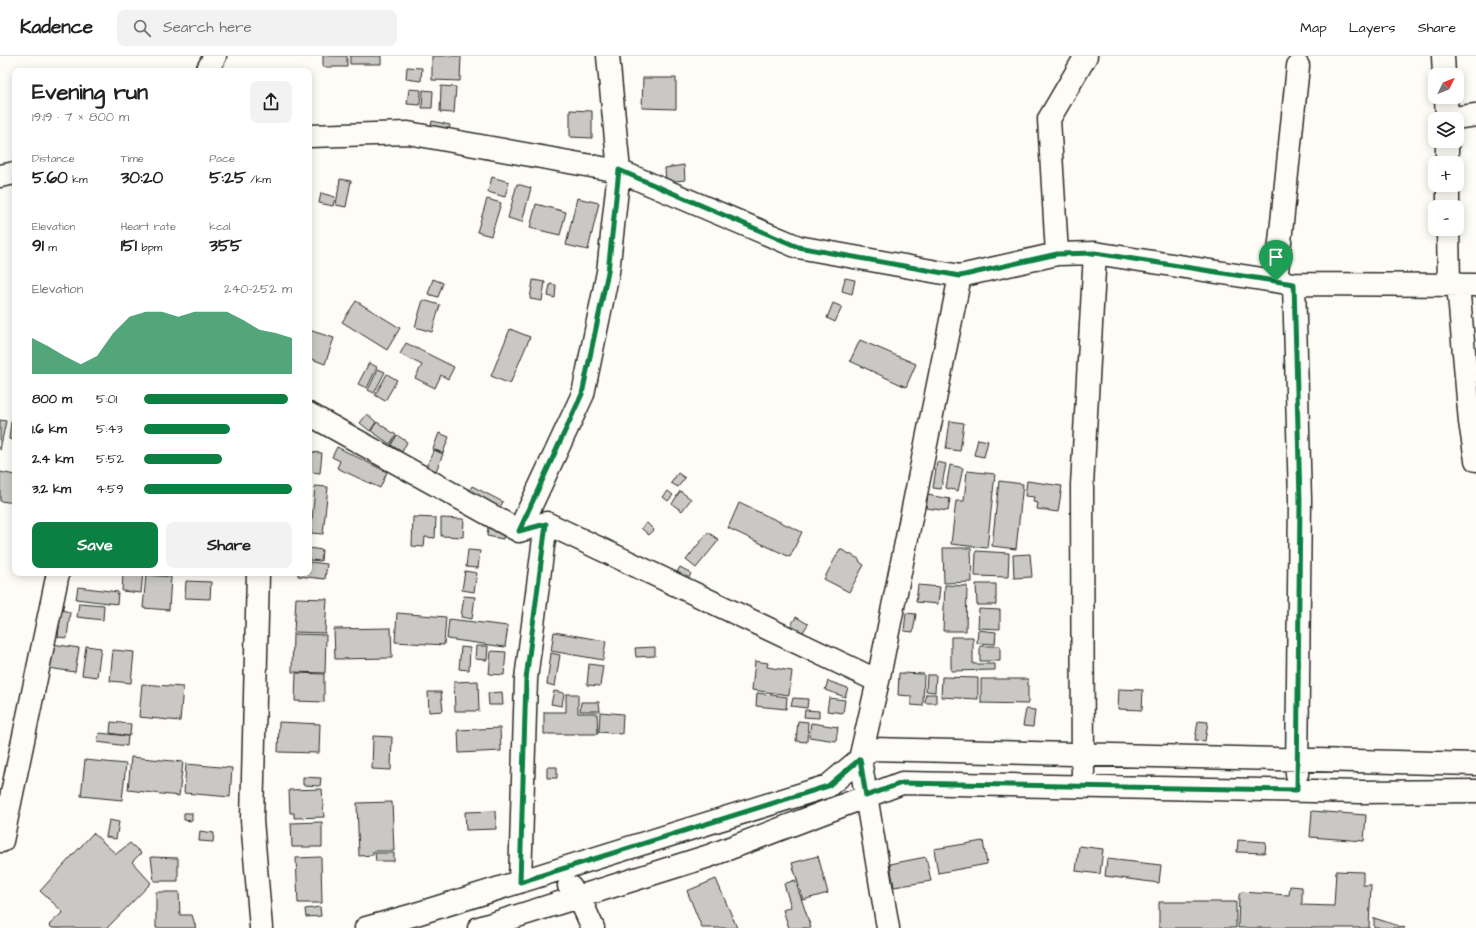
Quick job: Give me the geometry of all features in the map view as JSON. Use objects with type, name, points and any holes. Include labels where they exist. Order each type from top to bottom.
[{"type":"street","points":[[209,68],[215,56]]},
{"type":"street","points":[[519,531],[582,394],[608,272],[619,170],[608,56]]},
{"type":"street","points":[[1057,254],[1049,119],[1086,56]]},
{"type":"street","points":[[1443,56],[1444,68]]},
{"type":"street","points":[[1297,790],[1300,500],[1285,282],[1298,66]]},
{"type":"street","points":[[1464,117],[1476,115]]},
{"type":"street","points":[[312,136],[408,133],[619,170],[798,247],[960,276],[1057,254],[1095,253],[1285,282],[1461,284]]},
{"type":"street","points":[[0,176],[12,174]]},
{"type":"street","points":[[1450,236],[1461,284],[1470,422],[1476,460]]},
{"type":"street","points":[[1083,786],[1082,485],[1095,253]]},
{"type":"street","points":[[888,928],[860,759],[878,681],[960,276]]},
{"type":"street","points":[[312,416],[519,531],[546,524],[878,681]]},
{"type":"street","points":[[520,882],[526,679],[546,524]]},
{"type":"street","points":[[0,841],[2,841],[57,576]]},
{"type":"street","points":[[258,576],[252,820],[261,928]]},
{"type":"street","points":[[366,928],[413,915],[828,786],[872,749],[1476,764]]},
{"type":"street","points":[[478,928],[709,856],[902,783],[1361,792],[1476,791]]},
{"type":"street","points":[[556,871],[579,897],[593,928]]},
{"type":"building","points":[[323,56],[347,56],[347,67],[323,67]]},
{"type":"building","points":[[350,56],[381,56],[381,64],[350,64]]},
{"type":"building","points":[[432,56],[461,56],[460,81],[432,80]]},
{"type":"building","points":[[407,67],[422,68],[421,81],[406,79]]},
{"type":"building","points":[[643,78],[676,78],[676,109],[642,108]]},
{"type":"building","points":[[441,86],[456,87],[454,113],[440,112]]},
{"type":"building","points":[[409,89],[421,90],[420,105],[407,104]]},
{"type":"building","points":[[423,90],[433,91],[432,108],[422,108]]},
{"type":"building","points":[[570,110],[592,111],[592,138],[570,137]]},
{"type":"building","points":[[432,121],[450,125],[447,138],[429,135]]},
{"type":"building","points":[[684,165],[685,180],[666,182],[665,168]]},
{"type":"building","points":[[492,177],[509,182],[505,197],[488,192]]},
{"type":"building","points":[[340,179],[351,181],[346,207],[336,205]]},
{"type":"building","points":[[517,184],[531,188],[522,222],[508,218]]},
{"type":"building","points":[[321,193],[335,197],[333,206],[319,203]]},
{"type":"building","points":[[577,198],[599,203],[588,250],[566,245]]},
{"type":"building","points":[[487,199],[501,203],[491,236],[477,232]]},
{"type":"building","points":[[536,204],[566,212],[560,235],[530,228]]},
{"type":"building","points":[[845,278],[855,280],[852,294],[842,291]]},
{"type":"building","points":[[433,279],[443,283],[438,297],[428,294]]},
{"type":"building","points":[[533,280],[545,282],[542,301],[530,299]]},
{"type":"building","points":[[550,284],[556,285],[555,298],[548,296]]},
{"type":"building","points":[[423,300],[440,305],[432,332],[415,327]]},
{"type":"building","points":[[356,301],[400,328],[387,350],[342,322]]},
{"type":"building","points":[[833,303],[842,307],[835,322],[827,318]]},
{"type":"building","points":[[510,329],[530,337],[510,384],[491,376]]},
{"type":"building","points":[[312,331],[334,338],[325,364],[312,359]]},
{"type":"building","points":[[860,340],[916,364],[906,387],[850,361]]},
{"type":"building","points":[[406,343],[454,367],[448,379],[441,375],[435,388],[415,378],[422,365],[400,354]]},
{"type":"building","points":[[369,363],[377,367],[367,388],[358,384]]},
{"type":"building","points":[[378,369],[385,372],[374,393],[368,390]]},
{"type":"building","points":[[387,374],[397,380],[385,401],[375,395]]},
{"type":"building","points":[[367,414],[376,422],[370,431],[360,423]]},
{"type":"building","points":[[0,420],[6,421],[0,450]]},
{"type":"building","points":[[11,421],[12,421],[12,440],[9,439]]},
{"type":"building","points":[[950,421],[964,423],[960,451],[946,449]]},
{"type":"building","points":[[377,422],[396,435],[390,444],[371,431]]},
{"type":"building","points":[[439,433],[449,437],[443,453],[433,449]]},
{"type":"building","points":[[397,435],[407,442],[402,452],[391,445]]},
{"type":"building","points":[[978,439],[988,441],[984,457],[974,455]]},
{"type":"building","points":[[337,447],[387,472],[380,488],[337,468],[340,461],[332,457]]},
{"type":"building","points":[[434,450],[443,454],[436,471],[426,467]]},
{"type":"building","points":[[312,452],[322,453],[320,473],[312,472]]},
{"type":"building","points":[[937,462],[946,464],[941,489],[933,488]]},
{"type":"building","points":[[950,465],[963,468],[958,491],[946,488]]},
{"type":"building","points":[[967,471],[995,474],[987,548],[951,544],[956,501],[964,501]]},
{"type":"building","points":[[0,472],[12,474],[12,503],[0,501]]},
{"type":"building","points":[[678,473],[685,478],[678,487],[671,483]]},
{"type":"building","points":[[999,481],[1023,484],[1016,549],[992,546]]},
{"type":"building","points":[[1027,481],[1062,486],[1058,512],[1037,509],[1038,503],[1033,502],[1034,497],[1025,496]]},
{"type":"building","points":[[315,486],[328,487],[323,534],[312,533]]},
{"type":"building","points":[[472,486],[503,502],[497,512],[467,496]]},
{"type":"building","points":[[668,491],[673,495],[668,501],[663,497]]},
{"type":"building","points":[[680,491],[691,499],[682,511],[672,504]]},
{"type":"building","points":[[928,495],[950,499],[948,511],[926,508]]},
{"type":"building","points":[[739,503],[802,532],[790,557],[728,528]]},
{"type":"building","points":[[413,517],[436,518],[435,538],[425,537],[424,547],[412,546]]},
{"type":"building","points":[[441,518],[464,519],[463,537],[441,536]]},
{"type":"building","points":[[647,523],[654,530],[649,535],[641,528]]},
{"type":"building","points":[[488,527],[505,529],[503,539],[487,536]]},
{"type":"building","points":[[708,532],[719,540],[696,568],[686,560]]},
{"type":"building","points":[[312,548],[322,550],[321,561],[312,560]]},
{"type":"building","points":[[943,548],[971,548],[972,582],[944,583]]},
{"type":"building","points":[[840,549],[859,559],[864,565],[849,592],[824,579]]},
{"type":"building","points":[[468,550],[480,551],[478,568],[466,567]]},
{"type":"building","points":[[976,551],[1009,553],[1008,577],[975,576]]},
{"type":"building","points":[[1030,554],[1032,577],[1014,578],[1013,555]]},
{"type":"building","points":[[312,562],[327,564],[325,579],[298,576],[312,576]]},
{"type":"building","points":[[680,567],[691,573],[688,580],[676,574]]},
{"type":"building","points":[[465,571],[477,573],[474,592],[462,590]]},
{"type":"building","points":[[123,576],[143,576],[141,593],[122,591]]},
{"type":"building","points":[[146,576],[171,577],[169,610],[143,608]]},
{"type":"building","points":[[186,581],[211,582],[210,599],[185,598]]},
{"type":"building","points":[[976,584],[996,584],[996,605],[977,605]]},
{"type":"building","points":[[918,585],[940,587],[938,604],[916,602]]},
{"type":"building","points":[[945,585],[967,586],[966,631],[943,631]]},
{"type":"building","points":[[78,587],[118,592],[117,604],[76,599]]},
{"type":"building","points":[[464,596],[475,597],[472,619],[461,617]]},
{"type":"building","points":[[296,598],[327,599],[325,633],[294,632]]},
{"type":"building","points":[[79,603],[104,605],[103,620],[77,617]]},
{"type":"building","points":[[979,609],[1000,610],[1000,629],[978,628]]},
{"type":"building","points":[[61,610],[70,612],[67,638],[58,637]]},
{"type":"building","points":[[397,613],[446,617],[444,645],[395,642]]},
{"type":"building","points":[[906,613],[916,614],[913,632],[904,631]]},
{"type":"building","points":[[796,617],[808,624],[800,637],[788,630]]},
{"type":"building","points":[[449,619],[508,626],[505,647],[447,639]]},
{"type":"building","points":[[391,628],[392,658],[335,659],[334,629]]},
{"type":"building","points":[[978,630],[996,632],[995,644],[977,643]]},
{"type":"building","points":[[554,632],[606,641],[603,660],[551,651]]},
{"type":"building","points":[[293,634],[326,635],[325,673],[292,672]]},
{"type":"building","points":[[951,637],[973,637],[973,664],[995,664],[995,670],[951,671]]},
{"type":"building","points":[[52,644],[79,648],[75,672],[48,668]]},
{"type":"building","points":[[86,646],[101,648],[97,677],[82,675]]},
{"type":"building","points":[[476,646],[488,646],[487,660],[475,659]]},
{"type":"building","points":[[980,646],[1000,646],[1000,661],[980,661]]},
{"type":"building","points":[[461,647],[470,648],[469,670],[459,669]]},
{"type":"building","points":[[655,647],[655,656],[636,657],[635,648]]},
{"type":"building","points":[[113,650],[134,652],[131,683],[110,681]]},
{"type":"building","points":[[491,651],[506,652],[504,675],[489,674]]},
{"type":"building","points":[[551,653],[560,655],[555,686],[547,684]]},
{"type":"building","points":[[755,661],[768,663],[767,667],[792,671],[789,695],[752,690]]},
{"type":"building","points":[[589,664],[603,666],[600,686],[587,685]]},
{"type":"building","points":[[296,673],[324,674],[324,702],[295,701]]},
{"type":"building","points":[[899,673],[924,674],[923,706],[911,705],[911,696],[898,695]]},
{"type":"building","points":[[927,675],[936,675],[935,692],[926,691]]},
{"type":"building","points":[[942,677],[978,678],[978,699],[941,697]]},
{"type":"building","points":[[981,679],[1028,679],[1028,704],[981,703]]},
{"type":"building","points":[[478,681],[479,711],[455,711],[454,682]]},
{"type":"building","points":[[828,681],[848,688],[845,697],[825,690]]},
{"type":"building","points":[[142,684],[183,687],[180,721],[139,717]]},
{"type":"building","points":[[1119,689],[1143,690],[1142,710],[1118,709]]},
{"type":"building","points":[[554,691],[564,693],[562,706],[551,704]]},
{"type":"building","points":[[428,692],[441,692],[443,711],[429,712]]},
{"type":"building","points":[[502,692],[503,705],[489,705],[488,693]]},
{"type":"building","points":[[757,693],[787,697],[786,709],[756,706]]},
{"type":"building","points":[[566,694],[578,694],[578,713],[597,713],[598,734],[544,734],[544,712],[566,712]]},
{"type":"building","points":[[926,694],[936,694],[936,703],[925,703]]},
{"type":"building","points":[[793,698],[808,699],[807,708],[791,706]]},
{"type":"building","points":[[829,698],[845,700],[843,713],[827,711]]},
{"type":"building","points":[[581,702],[599,702],[600,711],[580,711]]},
{"type":"building","points":[[1026,709],[1035,710],[1033,727],[1023,726]]},
{"type":"building","points":[[805,710],[819,711],[819,718],[804,717]]},
{"type":"building","points":[[600,712],[623,714],[622,734],[599,732]]},
{"type":"building","points":[[798,721],[808,722],[807,742],[796,741]]},
{"type":"building","points":[[1198,721],[1208,722],[1205,741],[1195,740]]},
{"type":"building","points":[[111,722],[131,724],[130,735],[110,733]]},
{"type":"building","points":[[279,722],[320,724],[319,753],[278,752]]},
{"type":"building","points":[[811,723],[838,727],[836,741],[809,737]]},
{"type":"building","points":[[500,728],[501,751],[459,753],[458,730]]},
{"type":"building","points":[[99,733],[128,736],[127,746],[97,742]]},
{"type":"building","points":[[373,736],[392,737],[391,770],[372,769]]},
{"type":"building","points":[[131,757],[183,762],[179,796],[128,790]]},
{"type":"building","points":[[85,760],[126,764],[122,800],[81,796]]},
{"type":"building","points":[[186,764],[232,768],[230,797],[184,793]]},
{"type":"building","points":[[547,767],[557,767],[557,778],[547,778]]},
{"type":"building","points":[[303,777],[321,778],[320,786],[303,785]]},
{"type":"building","points":[[322,789],[324,817],[294,818],[294,813],[290,813],[289,790]]},
{"type":"building","points":[[392,802],[394,851],[373,851],[373,855],[359,856],[357,803]]},
{"type":"building","points":[[495,811],[496,829],[466,830],[465,812]]},
{"type":"building","points":[[1312,811],[1366,815],[1364,841],[1310,837]]},
{"type":"building","points":[[184,813],[192,813],[192,821],[184,820]]},
{"type":"building","points":[[109,820],[119,822],[116,839],[106,837]]},
{"type":"building","points":[[322,822],[322,847],[292,847],[291,823]]},
{"type":"building","points":[[200,831],[214,833],[213,842],[199,841]]},
{"type":"building","points":[[93,833],[116,854],[130,843],[141,853],[132,862],[151,883],[107,928],[52,928],[49,925],[63,912],[40,891]]},
{"type":"building","points":[[1238,840],[1266,842],[1265,853],[1237,852]]},
{"type":"building","points":[[983,841],[987,864],[938,873],[934,849]]},
{"type":"building","points":[[1079,846],[1103,849],[1100,874],[1076,871]]},
{"type":"building","points":[[375,853],[394,853],[394,861],[376,861]]},
{"type":"building","points":[[818,856],[828,893],[803,900],[792,863]]},
{"type":"building","points":[[151,857],[178,858],[178,881],[154,881]]},
{"type":"building","points":[[321,857],[322,903],[298,903],[296,858]]},
{"type":"building","points":[[926,857],[931,881],[894,887],[890,864]]},
{"type":"building","points":[[1107,859],[1161,865],[1159,883],[1105,876]]},
{"type":"building","points":[[1336,871],[1363,872],[1363,885],[1371,885],[1369,928],[1238,928],[1239,895],[1241,892],[1289,895],[1290,886],[1302,887],[1302,905],[1334,906]]},
{"type":"building","points":[[716,879],[737,928],[702,928],[687,891]]},
{"type":"building","points":[[795,880],[811,928],[789,928],[783,910],[791,907],[784,884]]},
{"type":"building","points":[[156,892],[179,892],[180,915],[192,915],[196,928],[156,928]]},
{"type":"building","points":[[1159,902],[1236,902],[1236,928],[1159,928]]},
{"type":"building","points":[[320,907],[321,916],[306,917],[305,909]]},
{"type":"building","points":[[1374,918],[1405,928],[1374,928]]},
{"type":"route","points":[[619,170],[798,247],[960,276],[1057,254],[1095,253],[1276,281],[1294,284],[1300,500],[1297,790],[902,783],[866,796],[860,759],[828,786],[520,882],[526,679],[546,524],[519,531],[582,394],[608,272],[619,170]]}]
